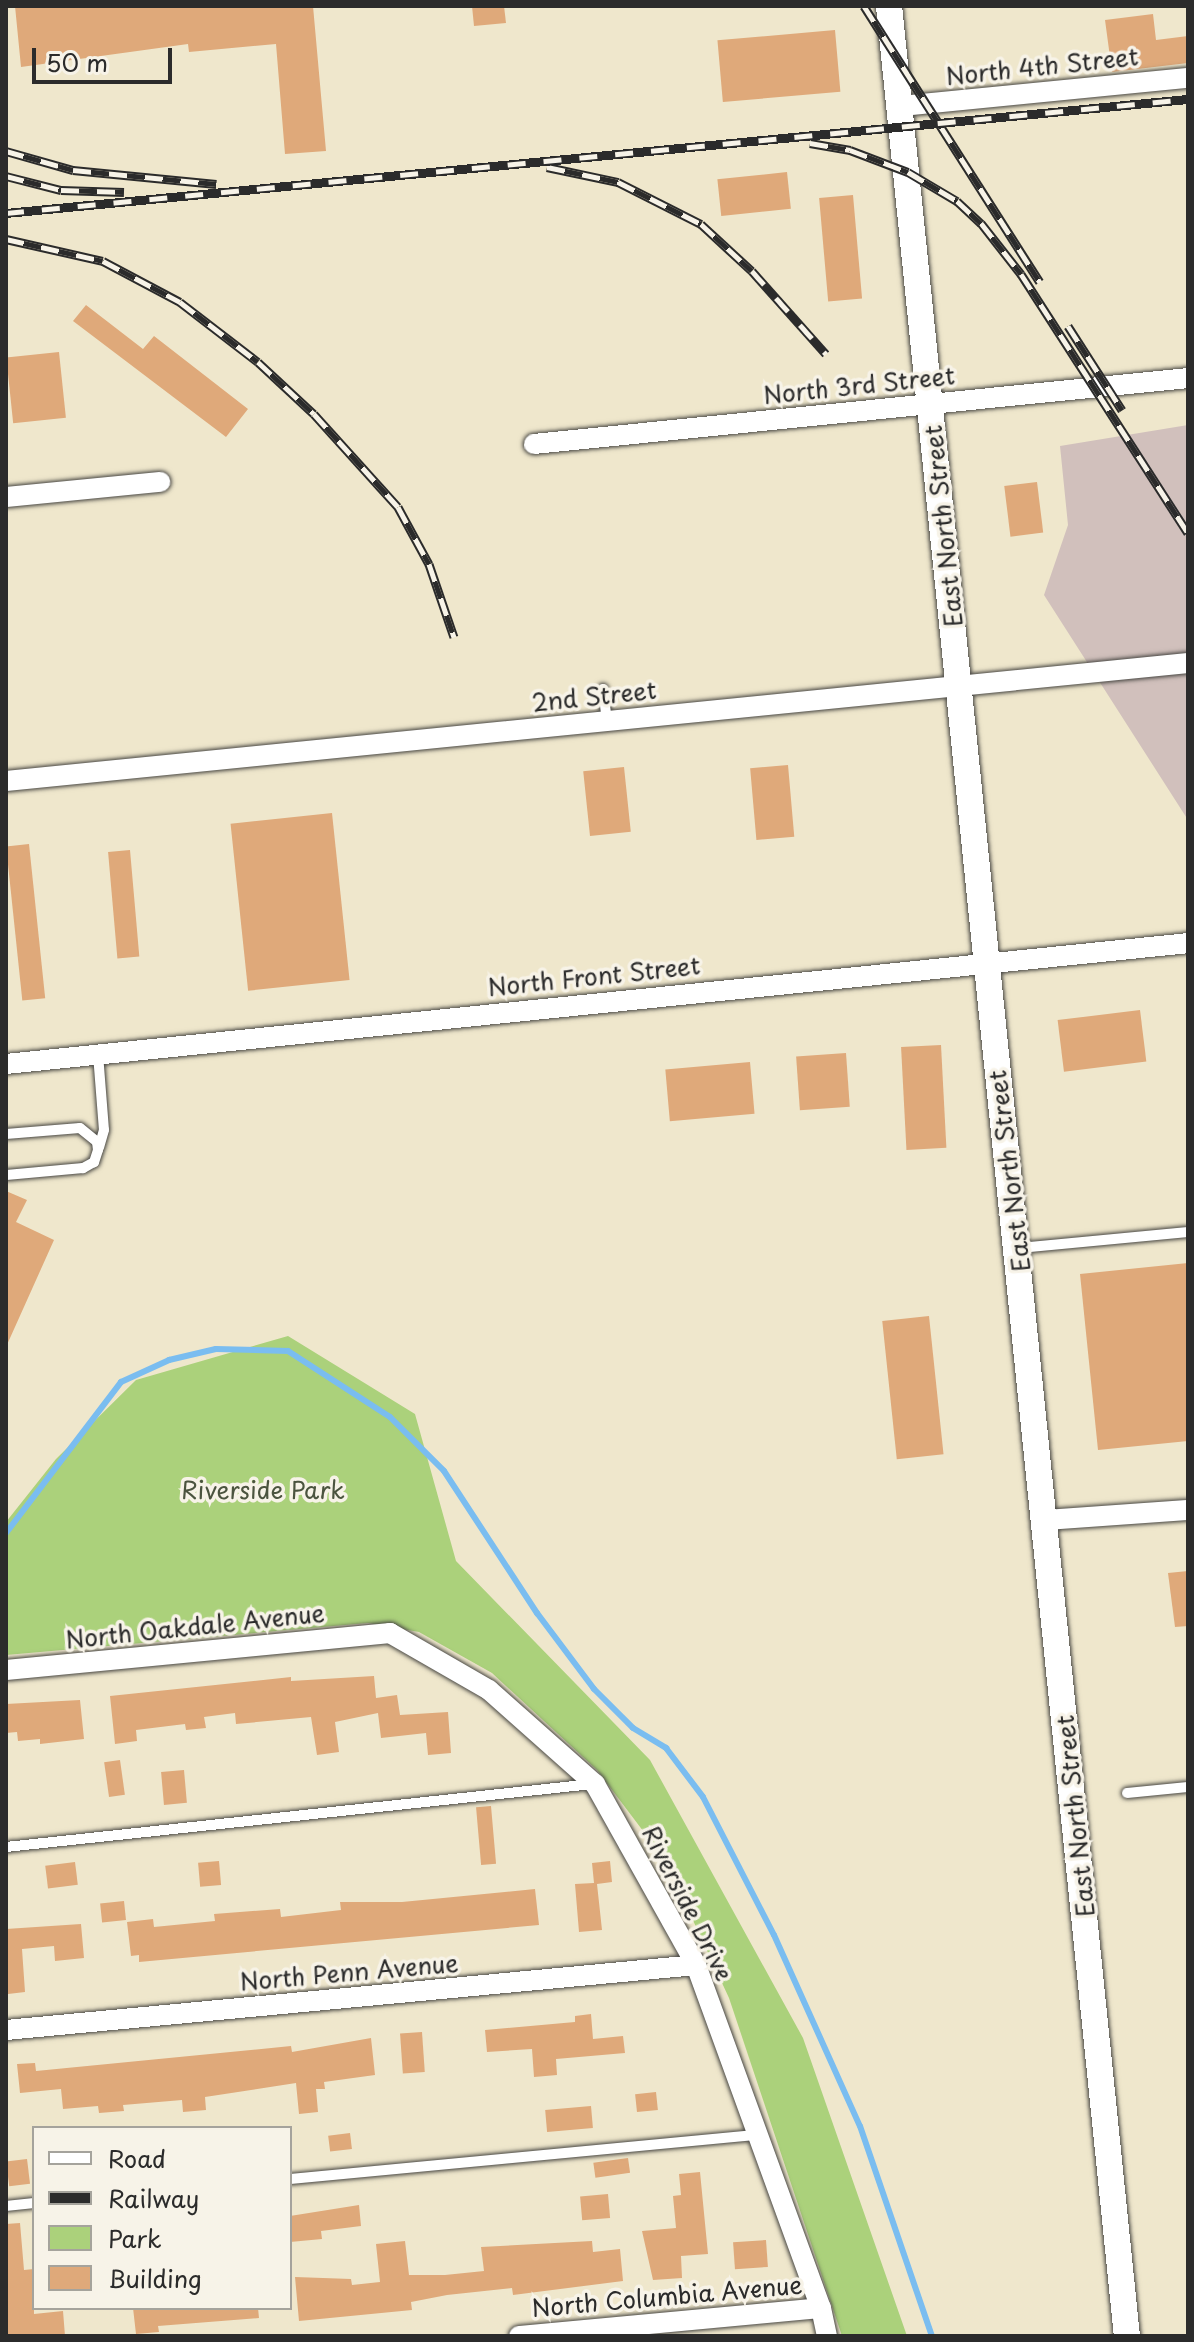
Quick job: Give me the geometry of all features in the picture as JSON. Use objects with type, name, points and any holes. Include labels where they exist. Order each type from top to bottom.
[{"type":"street","name":"East North Street","points":[[889,6],[959,685],[984,962],[1018,1248],[1127,2336]]},
{"type":"street","name":"North 4th Street","points":[[901,106],[1188,78]]},
{"type":"street","name":"North 3rd Street","points":[[534,444],[1188,378]]},
{"type":"street","points":[[6,497],[160,482]]},
{"type":"street","name":"2nd Street","points":[[6,781],[1188,663]]},
{"type":"street","name":"North Front Street","points":[[6,1064],[1188,943]]},
{"type":"street","points":[[1045,1520],[1188,1510]]},
{"type":"street","name":"North Oakdale Avenue","points":[[6,1670],[390,1633]]},
{"type":"street","name":"Riverside Drive","points":[[390,1633],[489,1690],[595,1784],[696,1965],[821,2308],[827,2336]]},
{"type":"street","name":"North Penn Avenue","points":[[6,2030],[696,1965]]},
{"type":"street","name":"North Columbia Avenue","points":[[519,2336],[821,2308]]},
{"type":"lane","points":[[603,689],[607,721]]},
{"type":"lane","points":[[6,1175],[83,1168],[94,1162],[104,1130],[98,1054]]},
{"type":"lane","points":[[6,1134],[80,1128],[97,1142],[98,1150]]},
{"type":"lane","points":[[1018,1248],[1188,1232]]},
{"type":"lane","points":[[6,1847],[595,1784]]},
{"type":"lane","points":[[1127,1793],[1188,1787]]},
{"type":"lane","points":[[292,2179],[758,2135]]},
{"type":"lane","points":[[6,2206],[32,2203]]},
{"type":"shaded area","points":[[1188,425],[1188,820],[1044,595],[1068,525],[1060,446]]},
{"type":"green space","name":"Riverside Park","points":[[288,1336],[415,1414],[456,1561],[650,1760],[803,2038],[907,2336],[842,2336],[729,1998],[665,1860],[597,1770],[492,1673],[419,1632],[368,1623],[6,1655],[6,1522],[56,1459],[136,1380]]},
{"type":"building","points":[[15,6],[313,6],[326,151],[285,154],[276,44],[189,52],[188,44],[21,67]]},
{"type":"building","points":[[472,6],[504,6],[506,23],[474,26]]},
{"type":"building","points":[[1153,14],[1156,40],[1188,36],[1188,63],[1112,72],[1105,20]]},
{"type":"building","points":[[835,30],[840,92],[723,102],[717,40]]},
{"type":"building","points":[[787,172],[791,209],[721,216],[717,179]]},
{"type":"building","points":[[853,195],[862,299],[828,302],[819,198]]},
{"type":"building","points":[[86,305],[143,349],[154,336],[248,409],[226,437],[73,321]]},
{"type":"building","points":[[59,352],[66,418],[13,423],[6,358]]},
{"type":"building","points":[[1037,482],[1043,533],[1010,537],[1004,486]]},
{"type":"building","points":[[788,765],[794,837],[756,840],[750,768]]},
{"type":"building","points":[[624,767],[631,832],[590,836],[583,771]]},
{"type":"building","points":[[332,813],[350,980],[248,991],[231,824]]},
{"type":"building","points":[[29,844],[45,998],[22,1001],[6,846]]},
{"type":"building","points":[[130,850],[139,957],[117,959],[108,852]]},
{"type":"building","points":[[1140,1010],[1146,1062],[1064,1072],[1058,1020]]},
{"type":"building","points":[[941,1045],[946,1148],[906,1150],[901,1047]]},
{"type":"building","points":[[846,1053],[850,1107],[800,1110],[796,1056]]},
{"type":"building","points":[[750,1062],[755,1114],[670,1121],[665,1069]]},
{"type":"building","points":[[6,1191],[27,1200],[16,1222],[54,1240],[6,1347]]},
{"type":"building","points":[[1188,1263],[1188,1441],[1098,1450],[1080,1274]]},
{"type":"building","points":[[929,1316],[944,1454],[897,1459],[882,1321]]},
{"type":"building","points":[[1188,1571],[1188,1626],[1175,1627],[1168,1573]]},
{"type":"building","points":[[374,1676],[376,1698],[397,1695],[400,1715],[448,1712],[451,1753],[428,1755],[426,1733],[381,1738],[378,1713],[335,1722],[339,1752],[317,1755],[311,1717],[236,1724],[235,1713],[204,1717],[206,1728],[186,1730],[185,1724],[136,1730],[137,1741],[115,1744],[110,1696],[291,1677],[291,1681]]},
{"type":"building","points":[[80,1700],[84,1739],[40,1744],[40,1739],[18,1741],[17,1732],[6,1733],[6,1704]]},
{"type":"building","points":[[120,1760],[125,1795],[109,1797],[104,1762]]},
{"type":"building","points":[[184,1770],[187,1803],[164,1805],[161,1772]]},
{"type":"building","points":[[491,1806],[496,1864],[481,1865],[476,1807]]},
{"type":"building","points":[[219,1861],[221,1885],[200,1887],[198,1863]]},
{"type":"building","points":[[610,1861],[612,1882],[597,1884],[602,1930],[579,1932],[575,1884],[594,1883],[592,1863]]},
{"type":"building","points":[[75,1862],[78,1885],[48,1888],[45,1866]]},
{"type":"building","points":[[535,1889],[539,1925],[139,1962],[139,1955],[131,1956],[127,1922],[153,1919],[154,1927],[215,1921],[214,1914],[280,1909],[281,1917],[341,1910],[340,1902],[402,1902]]},
{"type":"building","points":[[124,1901],[126,1920],[102,1922],[100,1904]]},
{"type":"building","points":[[81,1924],[84,1958],[55,1961],[54,1946],[22,1949],[25,1992],[8,1994],[6,1929]]},
{"type":"building","points":[[591,2014],[593,2039],[623,2036],[625,2053],[556,2059],[557,2075],[534,2077],[532,2049],[487,2052],[485,2030],[575,2022],[575,2016]]},
{"type":"building","points":[[422,2032],[425,2072],[403,2073],[400,2034]]},
{"type":"building","points":[[371,2038],[375,2075],[324,2082],[325,2089],[316,2089],[318,2112],[299,2114],[296,2083],[205,2097],[206,2110],[183,2112],[182,2100],[123,2105],[124,2111],[99,2113],[98,2106],[63,2109],[61,2089],[20,2093],[17,2064],[35,2063],[36,2071],[291,2046],[292,2052]]},
{"type":"building","points":[[656,2092],[658,2110],[637,2112],[635,2094]]},
{"type":"building","points":[[591,2106],[593,2128],[547,2132],[545,2110]]},
{"type":"building","points":[[350,2133],[352,2149],[330,2152],[328,2136]]},
{"type":"building","points":[[628,2158],[630,2173],[595,2178],[593,2163]]},
{"type":"building","points":[[27,2159],[30,2184],[9,2186],[6,2162]]},
{"type":"building","points":[[700,2172],[708,2254],[681,2256],[682,2278],[653,2280],[642,2231],[676,2228],[673,2196],[681,2195],[679,2174]]},
{"type":"building","points":[[608,2194],[610,2218],[582,2220],[580,2196]]},
{"type":"building","points":[[359,2205],[361,2226],[321,2231],[322,2239],[292,2242],[292,2216]]},
{"type":"building","points":[[20,2223],[24,2270],[32,2269],[34,2314],[63,2311],[65,2336],[7,2336],[6,2224]]},
{"type":"building","points":[[766,2240],[768,2267],[735,2269],[733,2242]]},
{"type":"building","points":[[405,2241],[409,2275],[445,2275],[484,2271],[481,2247],[592,2241],[593,2252],[620,2249],[623,2281],[513,2295],[512,2288],[447,2295],[411,2302],[412,2310],[299,2321],[295,2277],[351,2279],[352,2285],[380,2282],[376,2244]]},
{"type":"building","points":[[133,2310],[258,2310],[259,2318],[158,2326],[159,2332],[136,2334]]},
{"type":"waterway","points":[[6,1533],[121,1382],[169,1360],[216,1349],[288,1351],[390,1417],[444,1471],[537,1613],[594,1689],[633,1728],[666,1748],[703,1797],[774,1935],[860,2126],[932,2336]]},
{"type":"railway","points":[[864,6],[1040,282]]},
{"type":"railway","points":[[6,213],[1188,99]]},
{"type":"railway","points":[[810,143],[850,150],[908,172],[957,201],[981,223],[1021,274],[1188,533]]},
{"type":"railway","points":[[6,151],[73,170],[216,184]]},
{"type":"railway","points":[[547,167],[618,182],[701,224],[752,271],[826,354]]},
{"type":"railway","points":[[6,176],[61,190],[124,192]]},
{"type":"railway","points":[[6,239],[103,261],[180,302],[258,362],[314,414],[398,507],[429,564],[454,637]]},
{"type":"railway","points":[[1068,326],[1122,410]]}]
